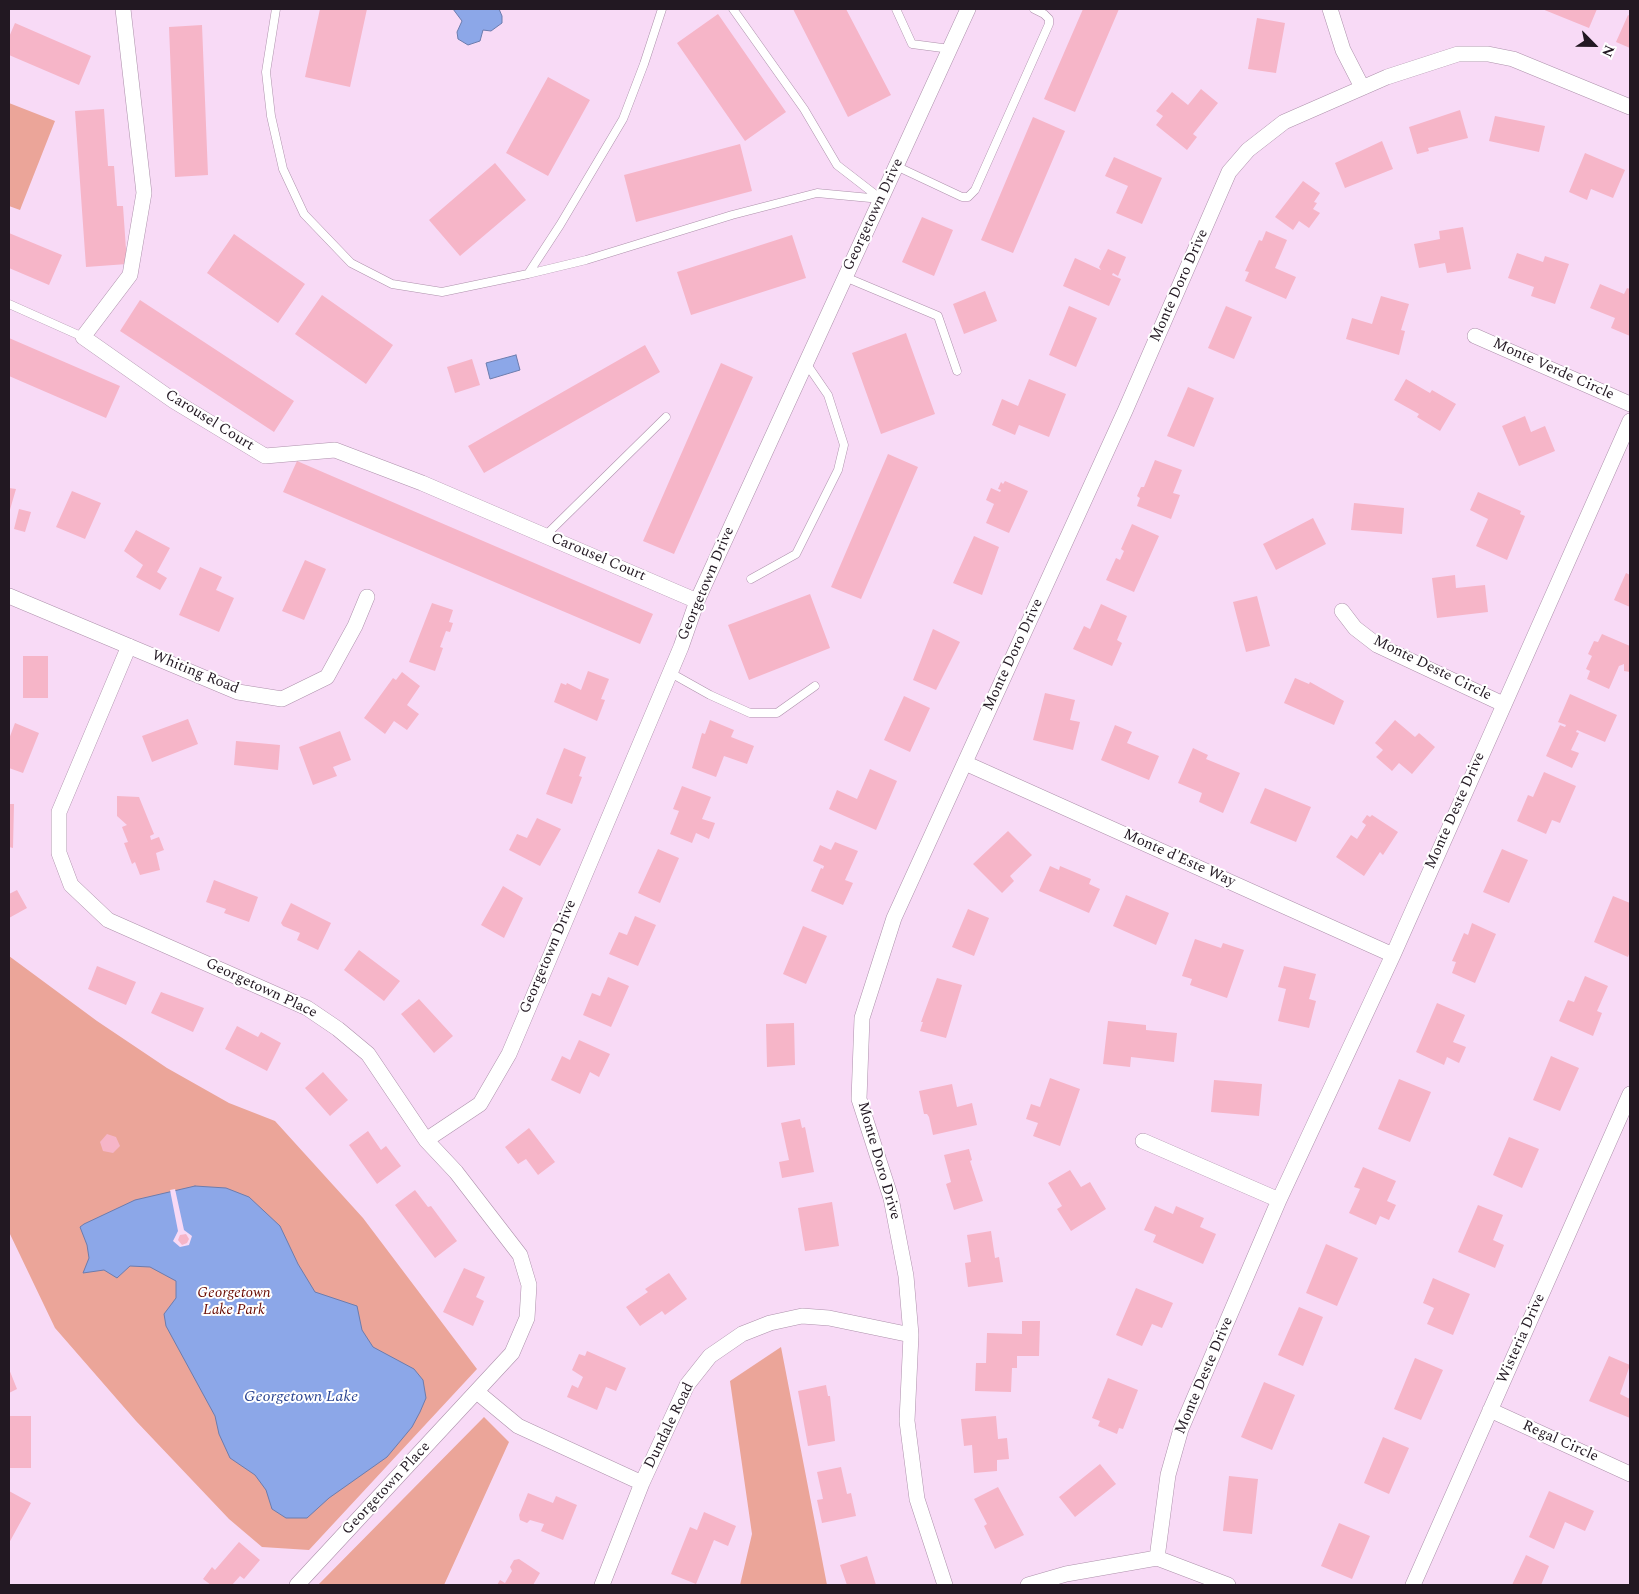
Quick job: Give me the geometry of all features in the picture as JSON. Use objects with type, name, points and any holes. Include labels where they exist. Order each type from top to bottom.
[{"type":"street","points":[[83,337],[130,275],[144,192],[123,9]]},
{"type":"street","name":"Georgetown Drive","points":[[426,1140],[480,1104],[509,1054],[697,601],[968,9]]},
{"type":"street","points":[[1330,9],[1343,50],[1362,87]]},
{"type":"street","name":"Monte Doro Drive","points":[[945,1585],[917,1499],[907,1421],[911,1335],[906,1276],[891,1198],[859,1099],[862,1018],[894,918],[1125,411],[1229,172],[1248,150],[1284,122],[1362,87],[1458,54],[1488,54],[1513,59],[1630,107]]},
{"type":"street","name":"Monte Verde Circle","points":[[1475,336],[1630,404]]},
{"type":"street","name":"Carousel Court","points":[[83,337],[174,401],[265,456],[335,450],[422,483],[697,601]]},
{"type":"street","name":"Monte Deste Drive","points":[[1158,1558],[1168,1475],[1181,1429],[1279,1200],[1393,954],[1630,422]]},
{"type":"street","name":"Whiting Road","points":[[9,596],[238,692],[282,699],[327,677],[355,626],[367,597]]},
{"type":"street","name":"Monte Deste Circle","points":[[1342,611],[1355,628],[1377,645],[1503,704]]},
{"type":"street","name":"Georgetown Place","points":[[129,646],[59,812],[59,854],[71,885],[108,920],[307,1008],[338,1028],[368,1054],[426,1140],[456,1172],[520,1255],[529,1285],[527,1318],[512,1353],[297,1585]]},
{"type":"street","name":"Monte d'Este Way","points":[[965,763],[1393,954]]},
{"type":"street","name":"Wisteria Drive","points":[[1413,1585],[1630,1094]]},
{"type":"street","points":[[1143,1140],[1279,1200]]},
{"type":"street","name":"Dundale Road","points":[[602,1585],[642,1483],[687,1386],[710,1356],[742,1334],[770,1322],[802,1316],[829,1318],[911,1335]]},
{"type":"street","points":[[477,1392],[518,1426],[642,1483]]},
{"type":"street","name":"Regal Circle","points":[[1490,1410],[1630,1474]]},
{"type":"street","points":[[1028,1585],[1066,1574],[1158,1558],[1228,1585]]},
{"type":"lane","points":[[276,9],[266,72],[271,116],[283,169],[304,214],[351,263],[392,284],[442,292],[528,274],[586,260],[732,215],[817,193],[881,199]]},
{"type":"lane","points":[[528,274],[560,225],[623,119],[662,9]]},
{"type":"lane","points":[[734,9],[804,109],[837,165],[881,199]]},
{"type":"lane","points":[[896,9],[912,44],[950,48]]},
{"type":"lane","points":[[896,166],[962,197],[968,197],[975,190],[1049,24],[1050,19],[1034,9]]},
{"type":"lane","points":[[846,277],[938,316],[957,371]]},
{"type":"lane","points":[[9,304],[83,337]]},
{"type":"lane","points":[[751,579],[796,554],[838,470],[844,445],[828,395],[806,363]]},
{"type":"lane","points":[[545,536],[666,417]]},
{"type":"lane","points":[[669,672],[710,695],[750,713],[777,713],[815,686]]},
{"type":"green space","points":[[9,103],[55,121],[20,210],[9,206]]},
{"type":"green space","name":"Georgetown Lake Park","points":[[9,956],[97,1021],[167,1068],[229,1103],[275,1121],[363,1218],[477,1369],[309,1550],[262,1547],[229,1519],[136,1421],[55,1328],[9,1232]]},
{"type":"green space","points":[[781,1347],[827,1585],[740,1585],[752,1534],[730,1381]]},
{"type":"green space","points":[[484,1417],[509,1442],[444,1585],[318,1585]]},
{"type":"water","points":[[453,9],[499,9],[502,23],[491,31],[483,30],[480,41],[468,45],[458,39],[457,32],[462,21]]},
{"type":"water","points":[[516,355],[520,370],[490,379],[486,363]]},
{"type":"water","name":"Georgetown Lake","points":[[195,1186],[226,1188],[249,1197],[280,1226],[298,1264],[315,1292],[357,1306],[362,1330],[373,1347],[414,1369],[423,1380],[426,1398],[420,1412],[412,1427],[387,1457],[329,1498],[307,1518],[286,1518],[272,1509],[266,1490],[255,1475],[230,1458],[219,1434],[215,1416],[166,1326],[164,1314],[176,1298],[176,1281],[150,1267],[130,1266],[117,1278],[104,1270],[83,1273],[89,1258],[87,1245],[80,1227],[135,1200]]},
{"type":"pier","points":[[175,1189],[184,1230],[192,1236],[189,1245],[180,1247],[173,1241],[178,1231],[170,1190]]},
{"type":"building","points":[[320,9],[367,9],[350,87],[305,77]]},
{"type":"building","points":[[793,9],[846,9],[891,95],[848,117]]},
{"type":"building","points":[[1083,9],[1119,9],[1075,112],[1044,99]]},
{"type":"building","points":[[1542,9],[1597,9],[1589,28]]},
{"type":"building","points":[[718,14],[786,112],[745,141],[677,43]]},
{"type":"building","points":[[1628,15],[1630,16],[1630,48],[1616,42]]},
{"type":"building","points":[[1257,18],[1285,23],[1276,73],[1248,69]]},
{"type":"building","points":[[15,23],[91,56],[79,85],[9,55],[9,37]]},
{"type":"building","points":[[202,25],[208,175],[175,177],[169,27]]},
{"type":"building","points":[[548,77],[590,100],[548,176],[506,153]]},
{"type":"building","points":[[1201,89],[1218,103],[1193,134],[1197,137],[1187,150],[1156,125],[1163,116],[1156,111],[1172,92],[1188,105]]},
{"type":"building","points":[[104,109],[108,166],[114,166],[117,206],[123,206],[127,264],[86,267],[75,111]]},
{"type":"building","points":[[1460,110],[1468,138],[1428,148],[1429,151],[1417,154],[1409,127]]},
{"type":"building","points":[[1495,116],[1545,126],[1539,152],[1489,141]]},
{"type":"building","points":[[1033,117],[1065,131],[1013,253],[981,240]]},
{"type":"building","points":[[1382,141],[1393,169],[1345,188],[1335,163]]},
{"type":"building","points":[[740,144],[752,191],[636,222],[624,175]]},
{"type":"building","points":[[1585,153],[1625,170],[1613,198],[1591,189],[1587,200],[1569,192]]},
{"type":"building","points":[[1114,157],[1162,178],[1142,224],[1116,213],[1128,186],[1105,176]]},
{"type":"building","points":[[495,163],[526,200],[460,256],[429,220]]},
{"type":"building","points":[[1303,181],[1320,193],[1314,202],[1317,203],[1313,209],[1320,213],[1309,228],[1299,221],[1293,230],[1275,217]]},
{"type":"building","points":[[922,217],[953,230],[934,276],[902,262]]},
{"type":"building","points":[[1463,227],[1471,269],[1447,273],[1445,263],[1419,268],[1414,244],[1440,239],[1439,231]]},
{"type":"building","points":[[1266,231],[1287,240],[1275,268],[1296,277],[1286,299],[1245,281],[1249,272],[1245,271],[1259,240],[1262,241]]},
{"type":"building","points":[[9,233],[62,255],[49,285],[9,268]]},
{"type":"building","points":[[234,234],[305,284],[278,323],[207,273]]},
{"type":"building","points":[[792,235],[806,278],[691,315],[677,272]]},
{"type":"building","points":[[1108,249],[1126,257],[1118,276],[1113,273],[1112,275],[1121,279],[1109,306],[1063,286],[1075,258],[1101,270],[1099,267]]},
{"type":"building","points":[[1517,253],[1543,262],[1545,256],[1569,264],[1555,304],[1531,296],[1534,287],[1508,278]]},
{"type":"building","points":[[1600,284],[1624,294],[1627,288],[1630,289],[1630,336],[1611,328],[1615,318],[1590,308]]},
{"type":"building","points":[[985,291],[997,321],[964,334],[953,304]]},
{"type":"building","points":[[322,295],[393,345],[366,384],[295,334]]},
{"type":"building","points":[[1381,296],[1409,304],[1401,330],[1405,331],[1399,355],[1346,339],[1352,318],[1372,324]]},
{"type":"building","points":[[140,300],[294,401],[274,432],[120,331]]},
{"type":"building","points":[[1069,306],[1097,318],[1076,367],[1049,355]]},
{"type":"building","points":[[1226,306],[1252,317],[1234,359],[1208,348]]},
{"type":"building","points":[[906,333],[935,414],[881,434],[852,353]]},
{"type":"building","points":[[9,338],[120,386],[106,418],[9,376]]},
{"type":"building","points":[[645,345],[660,372],[484,473],[468,446]]},
{"type":"building","points":[[472,359],[480,385],[455,393],[447,367]]},
{"type":"building","points":[[721,363],[753,377],[674,554],[643,541]]},
{"type":"building","points":[[1029,379],[1066,394],[1049,437],[1019,425],[1015,435],[992,425],[1002,399],[1018,406]]},
{"type":"building","points":[[1406,379],[1430,393],[1432,390],[1456,404],[1440,431],[1417,417],[1419,414],[1394,400]]},
{"type":"building","points":[[1188,387],[1214,398],[1194,447],[1167,436]]},
{"type":"building","points":[[1525,416],[1531,432],[1545,426],[1555,451],[1519,466],[1502,426]]},
{"type":"building","points":[[888,454],[918,467],[861,599],[831,587]]},
{"type":"building","points":[[1155,460],[1182,470],[1173,493],[1180,495],[1171,519],[1137,506],[1140,498],[1137,496],[1141,487],[1144,487]]},
{"type":"building","points":[[297,461],[653,614],[640,644],[283,492]]},
{"type":"building","points":[[1005,481],[1028,491],[1009,533],[986,523],[994,504],[986,500],[991,488],[1000,492],[1001,490],[998,489],[1001,482],[1003,484]]},
{"type":"building","points":[[9,488],[16,489],[9,513]]},
{"type":"building","points":[[72,491],[101,503],[85,539],[56,527]]},
{"type":"building","points":[[1478,492],[1521,511],[1520,514],[1525,516],[1507,560],[1476,546],[1488,519],[1470,510]]},
{"type":"building","points":[[1354,503],[1404,508],[1402,534],[1351,530]]},
{"type":"building","points":[[19,509],[31,512],[25,532],[14,529]]},
{"type":"building","points":[[1313,518],[1326,544],[1276,570],[1263,544]]},
{"type":"building","points":[[1132,524],[1159,536],[1134,592],[1106,580],[1116,558],[1120,560],[1124,551],[1121,549]]},
{"type":"building","points":[[136,530],[170,548],[157,572],[167,578],[160,590],[136,577],[143,565],[124,551]]},
{"type":"building","points":[[974,536],[999,547],[982,595],[953,583]]},
{"type":"building","points":[[305,560],[326,569],[304,620],[282,611]]},
{"type":"building","points":[[200,567],[222,577],[216,590],[234,598],[219,632],[179,615]]},
{"type":"building","points":[[1626,573],[1630,575],[1630,607],[1614,600]]},
{"type":"building","points":[[1455,575],[1456,588],[1485,585],[1488,612],[1437,618],[1432,578]]},
{"type":"building","points":[[810,594],[830,648],[749,680],[728,625]]},
{"type":"building","points":[[1257,596],[1270,646],[1246,652],[1233,602]]},
{"type":"building","points":[[432,603],[453,610],[449,622],[453,623],[450,632],[446,631],[440,647],[443,648],[435,671],[409,662]]},
{"type":"building","points":[[1101,604],[1127,616],[1117,640],[1122,643],[1112,666],[1073,649],[1084,626],[1090,629]]},
{"type":"building","points":[[933,629],[960,642],[936,690],[913,680]]},
{"type":"building","points":[[1602,634],[1630,646],[1630,672],[1624,671],[1624,664],[1619,666],[1609,689],[1587,679],[1590,671],[1586,669],[1592,656],[1588,654],[1594,641],[1598,642]]},
{"type":"building","points":[[23,656],[48,656],[48,698],[23,698]]},
{"type":"building","points":[[588,671],[609,679],[601,699],[605,700],[597,721],[554,702],[561,683],[566,685],[567,683],[581,690]]},
{"type":"building","points":[[402,672],[420,686],[407,705],[419,714],[407,730],[394,721],[385,734],[364,718],[393,678],[396,680]]},
{"type":"building","points":[[1295,678],[1309,684],[1310,682],[1344,701],[1334,725],[1284,703]]},
{"type":"building","points":[[1045,693],[1075,700],[1070,720],[1080,722],[1073,750],[1033,740]]},
{"type":"building","points":[[1570,694],[1617,715],[1605,742],[1577,730],[1576,732],[1579,733],[1571,750],[1579,753],[1572,768],[1546,756],[1560,725],[1565,727],[1566,725],[1558,722]]},
{"type":"building","points":[[904,696],[930,708],[910,752],[884,740]]},
{"type":"building","points":[[188,719],[198,744],[152,762],[142,736]]},
{"type":"building","points":[[710,720],[734,730],[731,737],[754,746],[747,764],[724,756],[716,777],[692,768],[702,733],[705,734]]},
{"type":"building","points":[[1395,720],[1415,737],[1419,733],[1435,747],[1412,774],[1399,763],[1392,771],[1376,757],[1383,750],[1375,743]]},
{"type":"building","points":[[15,723],[39,733],[23,773],[9,768],[9,739]]},
{"type":"building","points":[[1115,725],[1132,732],[1127,743],[1159,756],[1149,780],[1101,760]]},
{"type":"building","points":[[340,731],[351,760],[333,767],[337,776],[313,785],[299,747]]},
{"type":"building","points":[[236,741],[280,745],[278,770],[234,765]]},
{"type":"building","points":[[564,748],[586,757],[579,776],[582,777],[572,804],[546,794]]},
{"type":"building","points":[[1193,748],[1208,755],[1206,759],[1240,773],[1223,813],[1199,802],[1202,793],[1178,783]]},
{"type":"building","points":[[870,769],[897,781],[876,830],[829,809],[837,790],[857,799]]},
{"type":"building","points":[[1544,772],[1576,786],[1560,823],[1552,820],[1546,834],[1517,821],[1528,795],[1533,797]]},
{"type":"building","points":[[682,786],[711,797],[702,819],[715,823],[709,839],[696,833],[692,843],[670,834],[679,811],[673,809]]},
{"type":"building","points":[[1265,788],[1311,807],[1296,842],[1250,823]]},
{"type":"building","points":[[117,796],[139,797],[154,834],[150,836],[151,840],[159,837],[164,850],[156,853],[160,870],[140,875],[135,862],[132,864],[124,843],[128,842],[122,827],[127,825],[117,816]]},
{"type":"building","points":[[9,804],[14,804],[13,848],[9,847]]},
{"type":"building","points":[[1367,815],[1370,817],[1372,815],[1398,832],[1383,855],[1380,852],[1364,876],[1336,857],[1351,835],[1357,839],[1366,825],[1362,822]]},
{"type":"building","points":[[537,818],[561,829],[540,866],[509,850],[517,834],[527,838]]},
{"type":"building","points":[[1008,831],[1032,855],[1010,876],[1014,881],[1002,893],[973,864]]},
{"type":"building","points":[[835,842],[858,851],[845,880],[853,883],[843,905],[811,891],[821,868],[823,869],[824,866],[813,861],[820,845],[831,850]]},
{"type":"building","points":[[658,849],[679,858],[660,903],[638,893]]},
{"type":"building","points":[[1502,849],[1528,860],[1509,903],[1483,892]]},
{"type":"building","points":[[1050,866],[1059,870],[1060,866],[1091,879],[1089,884],[1100,889],[1089,913],[1039,891]]},
{"type":"building","points":[[214,880],[258,897],[249,922],[224,913],[226,909],[206,902]]},
{"type":"building","points":[[503,886],[523,898],[504,938],[481,925]]},
{"type":"building","points":[[17,890],[27,908],[9,918],[9,894]]},
{"type":"building","points":[[1126,895],[1169,913],[1156,945],[1113,926]]},
{"type":"building","points":[[1613,896],[1630,903],[1630,951],[1628,957],[1594,942]]},
{"type":"building","points":[[291,903],[331,923],[318,950],[297,940],[300,933],[283,926],[281,923]]},
{"type":"building","points":[[968,909],[989,918],[974,956],[952,947]]},
{"type":"building","points":[[635,916],[656,925],[638,966],[609,954],[619,932],[627,935]]},
{"type":"building","points":[[1472,923],[1496,934],[1475,983],[1452,973],[1456,962],[1452,961],[1464,933],[1468,935]]},
{"type":"building","points":[[803,926],[827,936],[806,984],[783,974]]},
{"type":"building","points":[[1195,939],[1221,948],[1223,943],[1244,950],[1227,998],[1190,985],[1192,979],[1182,976]]},
{"type":"building","points":[[359,950],[400,981],[384,1001],[344,970]]},
{"type":"building","points":[[97,966],[136,982],[126,1005],[88,989]]},
{"type":"building","points":[[1284,966],[1316,974],[1309,999],[1316,1001],[1309,1028],[1278,1021],[1286,989],[1278,987]]},
{"type":"building","points":[[1585,976],[1608,986],[1597,1011],[1602,1013],[1593,1036],[1559,1021],[1568,1000],[1574,1002]]},
{"type":"building","points":[[608,977],[629,986],[611,1027],[583,1015],[592,993],[600,996]]},
{"type":"building","points":[[937,978],[962,985],[946,1038],[920,1031],[923,1022],[921,1022]]},
{"type":"building","points":[[161,992],[204,1008],[193,1032],[151,1013]]},
{"type":"building","points":[[419,999],[453,1036],[434,1053],[401,1014]]},
{"type":"building","points":[[1437,1003],[1465,1015],[1453,1042],[1466,1047],[1459,1063],[1447,1057],[1444,1065],[1416,1052]]},
{"type":"building","points":[[1108,1021],[1146,1025],[1146,1030],[1177,1033],[1174,1062],[1131,1057],[1130,1067],[1103,1064]]},
{"type":"building","points":[[794,1023],[795,1065],[767,1067],[766,1024]]},
{"type":"building","points":[[237,1026],[258,1037],[261,1032],[281,1043],[267,1071],[225,1049]]},
{"type":"building","points":[[579,1040],[610,1054],[599,1077],[590,1072],[580,1094],[551,1080],[562,1056],[570,1060]]},
{"type":"building","points":[[1551,1056],[1579,1068],[1560,1111],[1533,1100]]},
{"type":"building","points":[[323,1072],[348,1100],[330,1116],[305,1088]]},
{"type":"building","points":[[1050,1078],[1080,1089],[1060,1146],[1033,1136],[1038,1123],[1026,1119],[1031,1104],[1040,1107]]},
{"type":"building","points":[[1399,1079],[1431,1092],[1410,1142],[1378,1129]]},
{"type":"building","points":[[1214,1080],[1262,1084],[1259,1116],[1211,1112]]},
{"type":"building","points":[[952,1084],[957,1107],[972,1103],[977,1125],[933,1135],[929,1117],[927,1114],[924,1114],[919,1091]]},
{"type":"building","points":[[800,1119],[802,1128],[805,1127],[814,1172],[782,1178],[779,1162],[789,1160],[781,1123]]},
{"type":"building","points":[[529,1128],[555,1162],[538,1175],[526,1159],[518,1164],[505,1147]]},
{"type":"building","points":[[368,1131],[381,1150],[386,1146],[401,1166],[377,1184],[349,1145]]},
{"type":"building","points":[[107,1134],[116,1137],[120,1146],[113,1153],[103,1151],[100,1142]]},
{"type":"building","points":[[1509,1137],[1539,1149],[1522,1188],[1493,1175]]},
{"type":"building","points":[[969,1149],[972,1160],[970,1161],[983,1201],[954,1210],[946,1184],[951,1182],[944,1155]]},
{"type":"building","points":[[1363,1167],[1396,1181],[1387,1201],[1396,1205],[1389,1220],[1380,1216],[1376,1225],[1349,1213],[1360,1189],[1354,1187]]},
{"type":"building","points":[[1070,1170],[1081,1187],[1090,1182],[1106,1209],[1071,1231],[1057,1209],[1062,1206],[1048,1183]]},
{"type":"building","points":[[415,1190],[428,1207],[431,1206],[457,1241],[435,1258],[395,1205]]},
{"type":"building","points":[[832,1202],[839,1246],[805,1251],[798,1208]]},
{"type":"building","points":[[1478,1205],[1503,1215],[1493,1240],[1504,1245],[1495,1268],[1458,1252]]},
{"type":"building","points":[[1155,1206],[1173,1214],[1176,1206],[1204,1218],[1200,1227],[1216,1234],[1203,1264],[1153,1242],[1156,1235],[1144,1230]]},
{"type":"building","points":[[991,1231],[995,1258],[999,1257],[1003,1282],[968,1287],[965,1263],[971,1262],[967,1235]]},
{"type":"building","points":[[186,1234],[189,1239],[187,1243],[182,1245],[178,1240],[180,1235]]},
{"type":"building","points":[[1326,1244],[1358,1258],[1337,1306],[1306,1293]]},
{"type":"building","points":[[464,1268],[485,1277],[476,1297],[484,1301],[473,1326],[443,1312]]},
{"type":"building","points":[[669,1273],[687,1299],[665,1315],[662,1311],[640,1326],[626,1307],[648,1292],[645,1289]]},
{"type":"building","points":[[1433,1278],[1470,1294],[1453,1335],[1427,1324],[1434,1308],[1423,1303]]},
{"type":"building","points":[[1136,1288],[1173,1303],[1162,1328],[1152,1324],[1142,1346],[1116,1335]]},
{"type":"building","points":[[1299,1307],[1323,1317],[1303,1366],[1278,1355]]},
{"type":"building","points":[[1022,1321],[1040,1321],[1039,1356],[1017,1356],[1017,1368],[1012,1368],[1011,1392],[975,1391],[976,1363],[986,1363],[987,1333],[1022,1334]]},
{"type":"building","points":[[587,1351],[626,1368],[616,1391],[606,1387],[597,1410],[567,1397],[572,1385],[578,1388],[583,1377],[572,1370],[579,1354],[585,1356]]},
{"type":"building","points":[[1609,1356],[1630,1365],[1620,1394],[1630,1399],[1630,1418],[1589,1401]]},
{"type":"building","points":[[1415,1358],[1443,1370],[1421,1420],[1394,1409]]},
{"type":"building","points":[[9,1369],[17,1389],[9,1393]]},
{"type":"building","points":[[1108,1378],[1138,1390],[1123,1429],[1119,1428],[1117,1434],[1098,1426],[1100,1421],[1092,1418]]},
{"type":"building","points":[[1264,1382],[1295,1395],[1272,1450],[1241,1437]]},
{"type":"building","points":[[826,1385],[828,1396],[830,1396],[835,1441],[808,1446],[798,1391]]},
{"type":"building","points":[[9,1416],[31,1416],[31,1468],[9,1468]]},
{"type":"building","points":[[996,1416],[998,1439],[1007,1438],[1009,1459],[997,1460],[997,1471],[974,1473],[972,1445],[964,1446],[961,1419]]},
{"type":"building","points":[[1383,1437],[1409,1448],[1389,1494],[1364,1483]]},
{"type":"building","points":[[1100,1464],[1116,1484],[1075,1517],[1059,1497]]},
{"type":"building","points":[[841,1467],[847,1494],[851,1493],[856,1516],[822,1523],[817,1500],[823,1499],[817,1472]]},
{"type":"building","points":[[1229,1476],[1258,1479],[1252,1534],[1223,1531]]},
{"type":"building","points":[[998,1487],[1024,1535],[995,1549],[984,1526],[987,1524],[974,1499]]},
{"type":"building","points":[[9,1491],[31,1503],[9,1543]]},
{"type":"building","points":[[1549,1491],[1594,1511],[1585,1531],[1565,1522],[1554,1549],[1529,1537]]},
{"type":"building","points":[[528,1493],[553,1503],[556,1496],[577,1505],[563,1540],[541,1531],[544,1524],[530,1520],[527,1523],[520,1520],[519,1515]]},
{"type":"building","points":[[704,1512],[736,1526],[728,1546],[714,1540],[696,1584],[671,1574],[690,1527],[697,1530]]},
{"type":"building","points":[[1339,1523],[1370,1536],[1352,1579],[1321,1566]]},
{"type":"building","points":[[239,1542],[260,1560],[244,1579],[240,1576],[232,1585],[211,1585],[203,1579],[212,1567],[215,1570]]},
{"type":"building","points":[[1526,1555],[1549,1566],[1541,1585],[1512,1585]]},
{"type":"building","points":[[867,1556],[876,1585],[847,1585],[840,1565]]},
{"type":"building","points":[[519,1559],[540,1573],[533,1585],[497,1585],[500,1580],[505,1583],[512,1571],[510,1567],[514,1560]]}]
